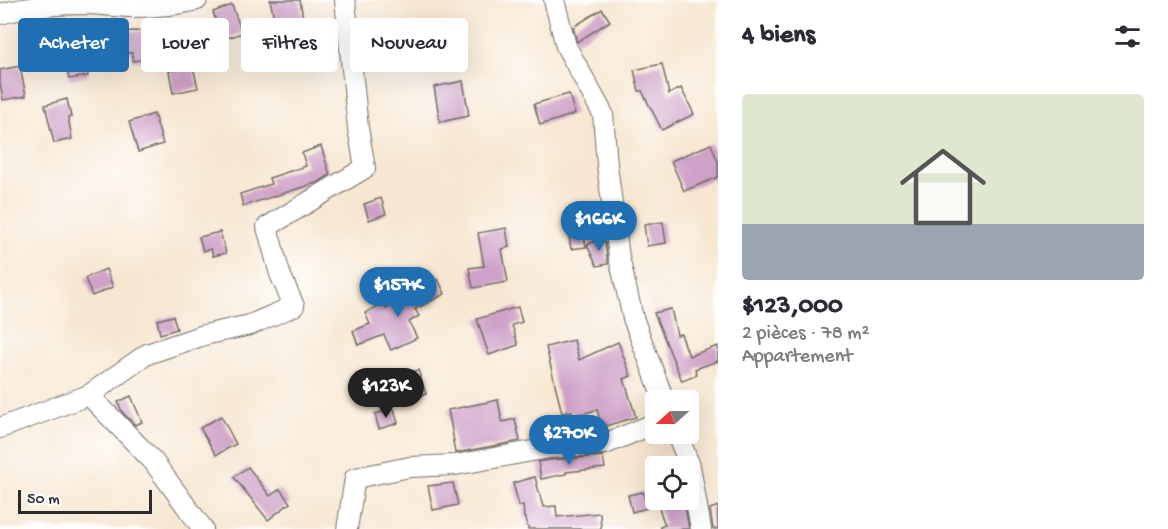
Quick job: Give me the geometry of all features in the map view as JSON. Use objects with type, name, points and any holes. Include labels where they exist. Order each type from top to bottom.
[{"type":"street","points":[[0,14],[17,9],[64,3],[133,7],[197,0]]},
{"type":"street","points":[[0,428],[89,395],[147,354],[204,335],[250,325],[294,306],[280,274],[267,226],[365,168],[358,128],[345,0]]},
{"type":"street","points":[[554,0],[566,46],[603,114],[619,257],[633,318],[660,390]]},
{"type":"street","points":[[89,395],[153,461],[203,529]]},
{"type":"street","points":[[347,529],[355,478],[410,467],[455,465],[549,448],[605,444],[645,428]]},
{"type":"street","points":[[681,444],[690,466],[701,529]]},
{"type":"building","points":[[270,0],[300,0],[303,18],[274,18]]},
{"type":"building","points":[[232,5],[241,33],[229,38],[229,18],[215,18],[213,12]]},
{"type":"building","points":[[602,9],[610,21],[577,42],[573,27]]},
{"type":"building","points":[[129,31],[141,31],[141,60],[133,61],[132,53],[129,53]]},
{"type":"building","points":[[662,64],[669,94],[681,88],[694,114],[662,130],[642,91],[639,91],[634,70]]},
{"type":"building","points":[[18,66],[26,96],[3,100],[0,70]]},
{"type":"building","points":[[68,72],[87,72],[88,76],[69,79]]},
{"type":"building","points":[[169,72],[194,72],[198,88],[173,93]]},
{"type":"building","points":[[463,81],[469,116],[440,122],[434,87]]},
{"type":"building","points":[[569,94],[575,114],[540,125],[534,104]]},
{"type":"building","points":[[67,99],[72,139],[54,143],[45,105]]},
{"type":"building","points":[[154,114],[163,144],[138,152],[129,122]]},
{"type":"building","points":[[711,144],[718,162],[718,177],[684,191],[671,161]]},
{"type":"building","points":[[321,146],[330,175],[319,182],[243,206],[240,194],[271,184],[269,178],[306,166],[302,153]]},
{"type":"building","points":[[381,198],[386,214],[369,220],[364,204]]},
{"type":"building","points":[[580,215],[586,247],[571,249],[566,218]]},
{"type":"building","points":[[663,222],[666,243],[647,246],[644,225]]},
{"type":"building","points":[[506,228],[509,247],[502,249],[508,282],[473,288],[469,268],[484,266],[478,233]]},
{"type":"building","points":[[220,232],[226,253],[213,256],[211,249],[203,251],[199,237]]},
{"type":"building","points":[[602,237],[608,264],[597,266],[587,245]]},
{"type":"building","points":[[106,269],[113,287],[92,296],[85,278]]},
{"type":"building","points":[[438,279],[445,294],[415,309],[419,316],[409,322],[417,338],[391,350],[384,335],[358,345],[353,331],[370,324],[365,313],[383,303],[386,309]]},
{"type":"building","points":[[518,307],[522,322],[512,325],[518,345],[489,355],[477,319]]},
{"type":"building","points":[[671,309],[677,335],[681,334],[689,356],[718,346],[718,361],[695,369],[697,375],[682,381],[654,313]]},
{"type":"building","points":[[173,316],[177,329],[160,334],[157,320]]},
{"type":"building","points":[[574,340],[579,360],[618,342],[631,376],[624,379],[636,417],[602,427],[597,410],[573,416],[572,411],[562,413],[546,347]]},
{"type":"building","points":[[418,370],[426,394],[386,407],[378,382]]},
{"type":"building","points":[[131,396],[142,422],[135,425],[122,412],[118,402]]},
{"type":"building","points":[[498,400],[502,422],[515,419],[520,441],[455,453],[448,410]]},
{"type":"building","points":[[394,409],[398,423],[379,429],[375,414]]},
{"type":"building","points":[[221,416],[236,444],[216,455],[200,428]]},
{"type":"building","points":[[603,456],[605,468],[566,472],[566,474],[541,479],[538,462]]},
{"type":"building","points":[[248,467],[270,496],[280,489],[290,503],[268,520],[234,477]]},
{"type":"building","points":[[535,477],[543,507],[556,506],[557,517],[600,513],[601,529],[528,529],[523,505],[519,506],[513,483]]},
{"type":"building","points":[[453,483],[458,505],[433,510],[428,486]]},
{"type":"building","points":[[643,492],[645,509],[632,512],[628,495]]},
{"type":"building","points":[[718,506],[718,529],[713,529],[710,509]]},
{"type":"building","points":[[660,510],[686,510],[689,529],[660,529],[665,525]]}]
